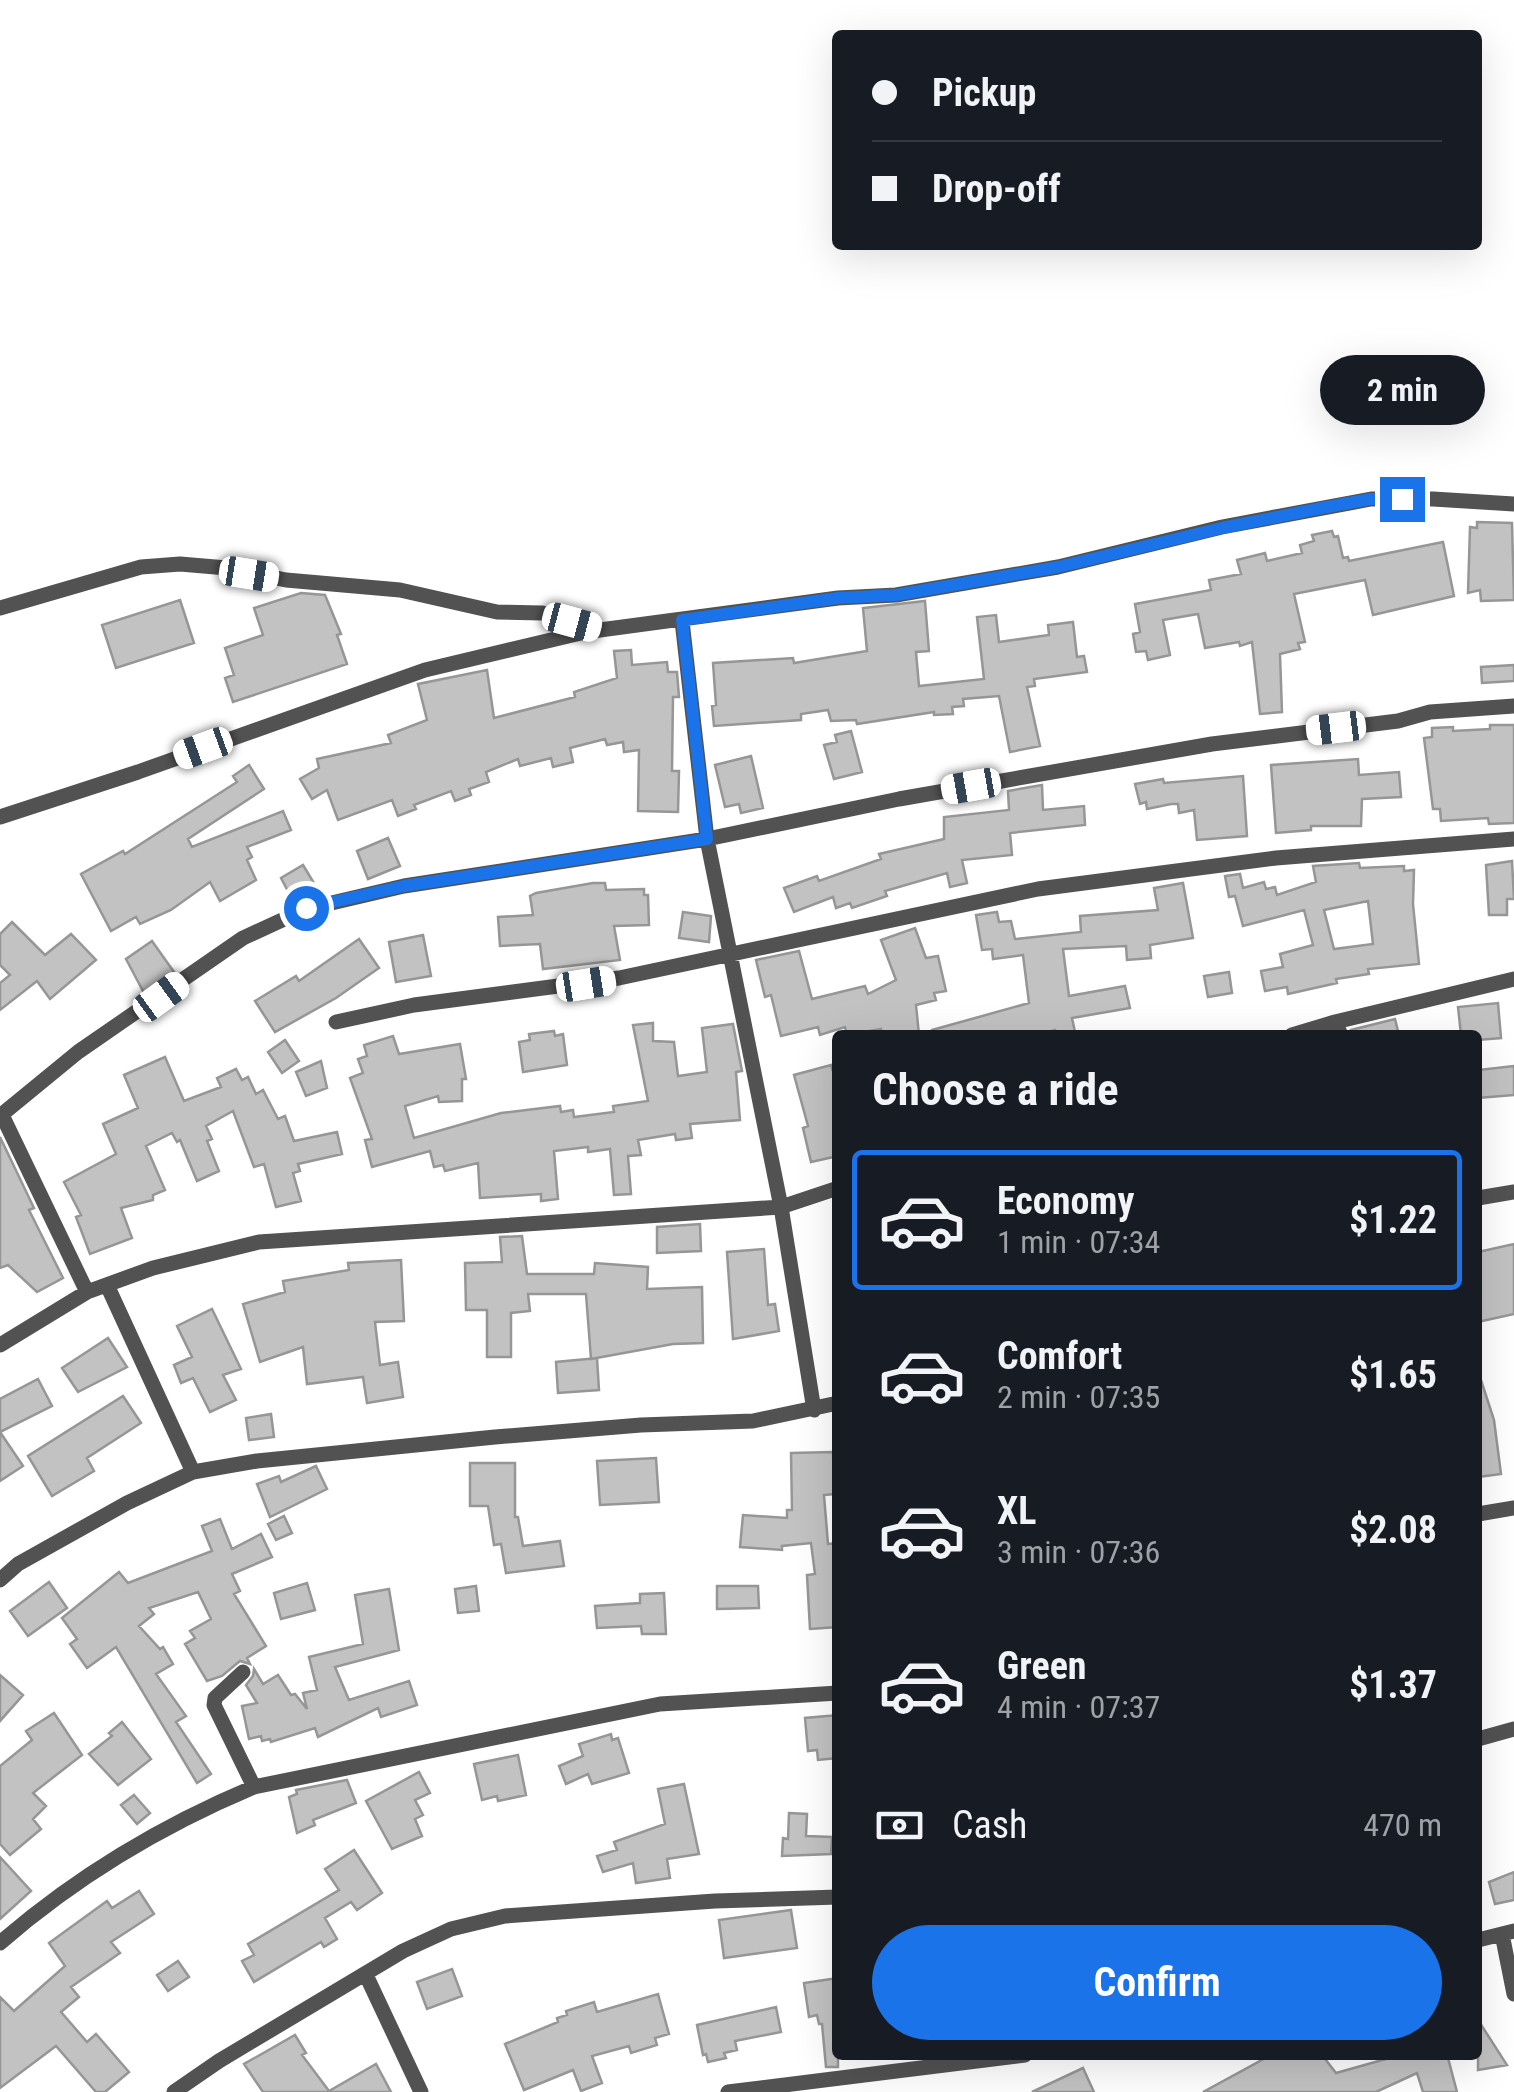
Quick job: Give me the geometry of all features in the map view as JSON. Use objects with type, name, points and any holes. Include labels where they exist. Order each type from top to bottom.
[{"type":"street","points":[[0,817],[425,670],[602,630],[838,598],[896,595],[1040,570],[1371,499],[1514,504]]},
{"type":"street","points":[[0,608],[141,567],[180,564],[286,580],[400,590],[498,612],[542,614],[602,630]]},
{"type":"street","points":[[682,620],[707,839],[782,1207],[814,1410]]},
{"type":"street","points":[[87,1292],[1,1116],[78,1052],[243,938],[306,908],[404,886],[707,839],[899,799],[1212,744],[1398,722],[1430,712],[1514,706]]},
{"type":"street","points":[[336,1022],[414,1005],[619,978],[1038,889],[1276,858],[1514,839]]},
{"type":"street","points":[[1338,1028],[1514,978]]},
{"type":"street","points":[[0,1345],[87,1292],[153,1268],[259,1242],[782,1207],[832,1190]]},
{"type":"street","points":[[1482,1197],[1514,1192]]},
{"type":"street","points":[[108,1285],[193,1472]]},
{"type":"street","points":[[0,1580],[18,1564],[193,1472],[334,1452],[641,1425],[753,1421],[832,1405]]},
{"type":"street","points":[[1482,1513],[1514,1508]]},
{"type":"street","points":[[243,1672],[215,1698],[214,1705],[254,1787]]},
{"type":"street","points":[[1,1940],[136,1844],[254,1787],[660,1704],[832,1693]]},
{"type":"street","points":[[1482,1738],[1514,1729]]},
{"type":"street","points":[[174,2092],[219,2060],[403,1951],[451,1929],[505,1916],[715,1901],[832,1898]]},
{"type":"street","points":[[1482,1939],[1508,1933],[1514,1994]]},
{"type":"street","points":[[366,1975],[422,2092]]},
{"type":"street","points":[[728,2092],[960,2060]]},
{"type":"building","points":[[1477,522],[1512,523],[1514,600],[1481,601],[1480,590],[1468,593],[1470,527],[1477,528]]},
{"type":"building","points":[[1332,531],[1334,537],[1338,536],[1343,558],[1348,557],[1349,561],[1443,542],[1454,596],[1373,615],[1365,580],[1294,594],[1305,642],[1298,643],[1300,649],[1280,654],[1282,712],[1260,714],[1252,642],[1205,648],[1198,614],[1163,620],[1170,655],[1148,660],[1146,651],[1136,652],[1133,634],[1140,632],[1135,604],[1211,590],[1209,580],[1241,574],[1237,560],[1265,553],[1267,561],[1302,553],[1300,545],[1314,541],[1312,535]]},
{"type":"building","points":[[301,593],[325,595],[341,634],[337,635],[347,664],[233,702],[225,678],[234,675],[225,648],[263,635],[254,608]]},
{"type":"building","points":[[180,600],[194,643],[116,668],[102,625]]},
{"type":"building","points":[[925,601],[929,651],[916,652],[919,686],[984,679],[977,617],[996,615],[999,642],[1049,635],[1048,625],[1073,622],[1077,657],[1084,656],[1087,672],[1034,679],[1035,686],[1027,687],[1040,746],[1010,752],[999,696],[963,699],[964,706],[952,707],[953,714],[934,712],[857,724],[856,720],[831,721],[828,710],[801,714],[801,720],[714,726],[713,663],[793,658],[794,663],[867,651],[863,608]]},
{"type":"building","points":[[631,650],[632,665],[667,662],[668,672],[677,672],[679,697],[673,697],[672,771],[679,771],[678,812],[638,811],[639,750],[624,752],[623,742],[607,745],[605,739],[570,748],[573,762],[553,767],[551,758],[520,766],[518,759],[486,772],[489,782],[469,789],[471,795],[455,801],[451,791],[414,805],[416,809],[398,816],[392,800],[338,820],[327,790],[312,799],[300,779],[319,768],[317,759],[391,743],[388,735],[427,720],[418,684],[487,670],[494,718],[575,697],[574,692],[617,678],[614,651]]},
{"type":"building","points":[[1514,665],[1514,681],[1482,683],[1481,667]]},
{"type":"building","points":[[1490,725],[1514,725],[1514,823],[1489,824],[1488,818],[1441,821],[1440,809],[1433,809],[1424,738],[1432,737],[1432,728],[1453,727],[1453,731],[1490,729]]},
{"type":"building","points":[[851,731],[862,772],[834,779],[824,745],[837,742],[835,735]]},
{"type":"building","points":[[751,756],[763,808],[741,813],[739,804],[725,807],[715,765]]},
{"type":"building","points":[[1358,759],[1359,775],[1399,772],[1401,797],[1362,799],[1361,826],[1311,826],[1311,830],[1276,833],[1271,765]]},
{"type":"building","points":[[249,765],[264,789],[188,839],[192,847],[283,811],[291,830],[247,847],[252,857],[247,860],[256,880],[220,901],[210,882],[171,910],[140,924],[136,917],[111,931],[81,874],[123,851],[125,854],[237,782],[233,776]]},
{"type":"building","points":[[1243,776],[1247,836],[1197,840],[1194,810],[1179,813],[1178,804],[1147,809],[1146,802],[1140,804],[1135,784],[1163,779],[1164,783]]},
{"type":"building","points":[[1042,785],[1043,810],[1084,806],[1085,825],[1010,833],[1012,855],[962,860],[967,883],[950,887],[947,873],[885,891],[887,896],[852,908],[850,903],[836,908],[833,897],[794,912],[784,888],[817,876],[819,881],[881,859],[879,854],[944,839],[944,817],[1009,810],[1008,791]]},
{"type":"building","points":[[388,838],[400,866],[368,879],[357,851]]},
{"type":"building","points":[[1512,861],[1514,899],[1507,899],[1507,915],[1489,915],[1486,865]]},
{"type":"building","points":[[1359,863],[1360,868],[1404,866],[1404,871],[1414,870],[1419,964],[1368,969],[1369,974],[1336,979],[1337,983],[1288,994],[1287,987],[1265,991],[1261,971],[1283,967],[1280,954],[1313,945],[1304,910],[1243,926],[1235,896],[1229,897],[1225,876],[1240,874],[1243,888],[1264,882],[1266,889],[1275,887],[1277,895],[1316,882],[1313,866]],"holes":[[[1368,901],[1373,944],[1334,949],[1324,910]]]},
{"type":"building","points":[[303,865],[314,883],[291,897],[281,878]]},
{"type":"building","points":[[605,883],[606,890],[644,889],[644,895],[648,895],[649,925],[614,926],[620,960],[543,969],[540,944],[500,946],[498,917],[533,915],[530,896]]},
{"type":"building","points":[[1183,883],[1193,938],[1150,945],[1151,958],[1127,960],[1126,946],[1063,949],[1069,996],[1125,986],[1130,1008],[1072,1018],[1075,1030],[932,1030],[1029,1003],[1023,955],[993,959],[992,949],[982,950],[976,915],[997,912],[999,922],[1011,921],[1015,939],[1081,932],[1080,916],[1158,910],[1154,888]]},
{"type":"building","points":[[683,912],[711,916],[709,942],[679,938]]},
{"type":"building","points":[[12,922],[45,955],[71,934],[96,960],[50,999],[37,981],[0,1010],[0,983],[10,975],[0,965],[0,934]]},
{"type":"building","points":[[915,928],[926,958],[938,956],[946,991],[934,993],[936,1000],[916,1005],[918,1030],[845,1027],[820,1035],[818,1027],[781,1036],[771,995],[765,997],[756,960],[799,951],[812,999],[865,986],[868,994],[896,980],[881,940]]},
{"type":"building","points":[[423,935],[431,976],[396,982],[389,942]]},
{"type":"building","points":[[359,939],[379,968],[336,998],[275,1032],[255,1001],[296,976],[299,981]]},
{"type":"building","points":[[152,941],[174,972],[144,993],[126,959]]},
{"type":"building","points":[[1229,972],[1232,993],[1208,997],[1204,976]]},
{"type":"building","points":[[1498,1003],[1501,1038],[1482,1040],[1482,1030],[1460,1030],[1458,1007]]},
{"type":"building","points":[[1395,1019],[1398,1030],[1351,1030]]},
{"type":"building","points":[[653,1023],[653,1041],[674,1042],[678,1076],[707,1072],[702,1028],[733,1024],[742,1071],[736,1072],[740,1120],[690,1124],[692,1138],[676,1140],[675,1134],[638,1140],[641,1155],[628,1156],[631,1194],[614,1195],[610,1149],[554,1151],[558,1199],[541,1201],[541,1194],[480,1198],[478,1163],[445,1171],[443,1165],[434,1167],[430,1151],[372,1167],[365,1140],[372,1139],[350,1078],[363,1073],[358,1059],[367,1056],[364,1045],[393,1036],[399,1054],[460,1044],[466,1079],[462,1079],[462,1101],[439,1102],[438,1096],[405,1106],[414,1138],[501,1113],[560,1106],[561,1112],[573,1110],[574,1117],[614,1112],[613,1106],[648,1101],[633,1025]]},
{"type":"building","points":[[554,1031],[555,1036],[563,1034],[567,1065],[523,1072],[519,1042],[530,1040],[529,1034]]},
{"type":"building","points":[[285,1040],[299,1061],[282,1073],[268,1052]]},
{"type":"building","points":[[165,1057],[184,1101],[221,1087],[217,1078],[236,1069],[242,1080],[248,1077],[256,1094],[263,1090],[278,1119],[285,1116],[294,1141],[337,1132],[342,1154],[298,1164],[300,1171],[293,1173],[301,1201],[276,1207],[264,1164],[254,1167],[233,1111],[206,1126],[212,1139],[207,1141],[219,1171],[197,1181],[180,1140],[177,1142],[172,1133],[146,1146],[165,1190],[153,1195],[153,1200],[121,1208],[132,1238],[90,1254],[76,1217],[81,1215],[64,1182],[116,1154],[103,1124],[138,1108],[124,1075]]},
{"type":"building","points":[[321,1061],[327,1088],[306,1096],[296,1072]]},
{"type":"building","points":[[831,1065],[832,1157],[811,1162],[803,1128],[808,1126],[794,1075]]},
{"type":"building","points":[[1514,1066],[1514,1095],[1482,1098],[1482,1070]]},
{"type":"building","points":[[0,1137],[34,1208],[29,1210],[63,1278],[37,1292],[8,1265],[0,1268]]},
{"type":"building","points":[[700,1224],[701,1251],[657,1253],[657,1227]]},
{"type":"building","points":[[522,1236],[527,1274],[594,1274],[595,1263],[648,1267],[647,1289],[702,1287],[703,1343],[673,1344],[591,1359],[586,1294],[528,1294],[530,1311],[511,1313],[511,1357],[487,1357],[487,1310],[466,1310],[465,1263],[502,1262],[500,1237]]},
{"type":"building","points":[[1514,1244],[1514,1314],[1482,1321],[1482,1251]]},
{"type":"building","points":[[764,1249],[768,1305],[775,1304],[779,1331],[733,1339],[727,1252]]},
{"type":"building","points":[[401,1260],[404,1321],[375,1322],[380,1365],[398,1362],[403,1397],[367,1403],[363,1377],[307,1384],[303,1347],[260,1362],[243,1304],[285,1292],[283,1281],[349,1270],[348,1263]]},
{"type":"building","points":[[212,1309],[241,1369],[223,1375],[236,1400],[210,1412],[193,1378],[181,1383],[174,1365],[192,1357],[177,1326]]},
{"type":"building","points":[[108,1338],[127,1367],[78,1392],[62,1368]]},
{"type":"building","points":[[597,1358],[599,1390],[558,1393],[556,1362]]},
{"type":"building","points":[[38,1379],[52,1406],[0,1432],[0,1399]]},
{"type":"building","points":[[1482,1383],[1494,1420],[1501,1474],[1482,1476]]},
{"type":"building","points":[[123,1396],[141,1423],[87,1458],[94,1471],[52,1496],[28,1456]]},
{"type":"building","points":[[271,1414],[274,1437],[249,1440],[246,1418]]},
{"type":"building","points":[[0,1432],[23,1466],[0,1481]]},
{"type":"building","points":[[832,1452],[832,1494],[824,1495],[828,1544],[832,1544],[832,1627],[810,1629],[807,1575],[815,1574],[811,1543],[782,1546],[782,1550],[740,1547],[743,1515],[787,1518],[787,1510],[792,1510],[791,1453]]},
{"type":"building","points":[[656,1458],[659,1502],[600,1505],[597,1461]]},
{"type":"building","points":[[470,1463],[515,1463],[515,1517],[523,1546],[560,1541],[564,1566],[506,1573],[501,1544],[494,1545],[488,1506],[470,1506]]},
{"type":"building","points":[[316,1466],[327,1489],[270,1517],[257,1484],[279,1476],[281,1482]]},
{"type":"building","points":[[284,1516],[292,1533],[276,1540],[268,1524]]},
{"type":"building","points":[[220,1519],[232,1549],[261,1534],[272,1557],[232,1574],[240,1591],[234,1594],[266,1646],[247,1658],[250,1664],[240,1661],[222,1676],[207,1681],[185,1644],[195,1638],[190,1631],[211,1619],[198,1592],[149,1608],[154,1614],[139,1626],[160,1649],[163,1647],[173,1664],[156,1674],[186,1716],[176,1722],[211,1774],[197,1783],[116,1647],[87,1668],[70,1644],[77,1639],[62,1618],[119,1572],[128,1583],[212,1551],[202,1526]]},
{"type":"building","points":[[49,1582],[67,1608],[28,1636],[10,1611]]},
{"type":"building","points":[[307,1583],[315,1610],[281,1619],[274,1593]]},
{"type":"building","points":[[476,1586],[479,1611],[458,1613],[455,1589]]},
{"type":"building","points":[[717,1586],[758,1586],[759,1608],[717,1609]]},
{"type":"building","points":[[389,1589],[399,1650],[335,1667],[349,1700],[409,1681],[417,1705],[381,1717],[378,1708],[318,1737],[315,1728],[271,1742],[262,1741],[261,1736],[249,1739],[242,1706],[257,1703],[246,1685],[254,1669],[263,1684],[278,1675],[291,1695],[295,1694],[307,1709],[303,1693],[317,1690],[309,1657],[363,1644],[355,1595]]},
{"type":"building","points":[[664,1593],[666,1634],[642,1634],[641,1626],[597,1628],[595,1606],[640,1603],[640,1594]]},
{"type":"building","points":[[0,1675],[23,1695],[0,1721]]},
{"type":"building","points":[[54,1713],[82,1755],[33,1793],[46,1806],[33,1819],[41,1829],[10,1855],[0,1844],[0,1766],[32,1740],[26,1731]]},
{"type":"building","points":[[832,1716],[832,1759],[818,1760],[817,1750],[808,1751],[805,1718]]},
{"type":"building","points":[[122,1722],[151,1759],[118,1785],[89,1754],[112,1736],[109,1733]]},
{"type":"building","points":[[611,1734],[612,1740],[618,1738],[629,1773],[592,1784],[588,1774],[566,1784],[559,1766],[583,1756],[579,1744]]},
{"type":"building","points":[[518,1755],[526,1795],[482,1800],[474,1764]]},
{"type":"building","points":[[419,1772],[430,1793],[415,1800],[423,1815],[415,1819],[422,1836],[392,1849],[366,1801]]},
{"type":"building","points":[[347,1780],[356,1803],[313,1820],[315,1825],[297,1833],[289,1797],[297,1794],[296,1790]]},
{"type":"building","points":[[684,1784],[699,1854],[667,1859],[670,1878],[636,1883],[633,1863],[603,1872],[597,1856],[617,1850],[614,1842],[665,1824],[658,1789]]},
{"type":"building","points":[[134,1795],[150,1813],[137,1824],[121,1805]]},
{"type":"building","points":[[789,1813],[807,1814],[806,1836],[832,1837],[831,1854],[782,1856],[783,1838],[788,1839]]},
{"type":"building","points":[[354,1850],[382,1893],[357,1910],[351,1902],[325,1918],[337,1939],[324,1947],[321,1942],[254,1982],[242,1961],[254,1955],[248,1944],[339,1890],[325,1869]]},
{"type":"building","points":[[0,1857],[31,1891],[0,1919]]},
{"type":"building","points":[[1514,1872],[1514,1900],[1495,1904],[1489,1882]]},
{"type":"building","points":[[139,1891],[154,1914],[111,1942],[120,1953],[71,1987],[79,1997],[61,2012],[87,2042],[96,2034],[129,2072],[105,2092],[96,2092],[56,2046],[0,2088],[0,1997],[14,2011],[65,1966],[49,1943],[107,1901],[112,1908]]},
{"type":"building","points":[[791,1910],[797,1948],[724,1958],[719,1920]]},
{"type":"building","points":[[178,1961],[189,1977],[168,1991],[157,1975]]},
{"type":"building","points":[[452,1969],[462,1996],[427,2009],[417,1982]]},
{"type":"building","points":[[832,1979],[832,2060],[838,2060],[838,2067],[826,2067],[822,2024],[817,2015],[809,2017],[804,1983]]},
{"type":"building","points":[[658,1994],[669,2034],[655,2038],[657,2045],[631,2053],[629,2046],[592,2056],[602,2083],[581,2091],[573,2070],[524,2090],[505,2044],[558,2022],[557,2018],[567,2015],[566,2011],[594,2002],[597,2012]]},
{"type":"building","points":[[776,2007],[781,2032],[735,2041],[737,2050],[724,2053],[726,2058],[708,2062],[697,2025]]},
{"type":"building","points":[[1482,2026],[1507,2065],[1478,2070],[1478,2060],[1482,2060]]},
{"type":"building","points":[[295,2035],[306,2053],[302,2055],[329,2091],[376,2064],[391,2092],[263,2092],[244,2064]]},
{"type":"building","points":[[1262,2060],[1326,2060],[1336,2073],[1382,2060],[1449,2060],[1457,2092],[1423,2092],[1417,2073],[1376,2092],[1203,2092]]},
{"type":"building","points":[[1083,2068],[1094,2092],[1032,2092]]},
{"type":"route","points":[[306,908],[404,886],[707,839],[682,620],[838,598],[896,595],[1058,567],[1322,508],[1371,499],[1402,499]]}]
